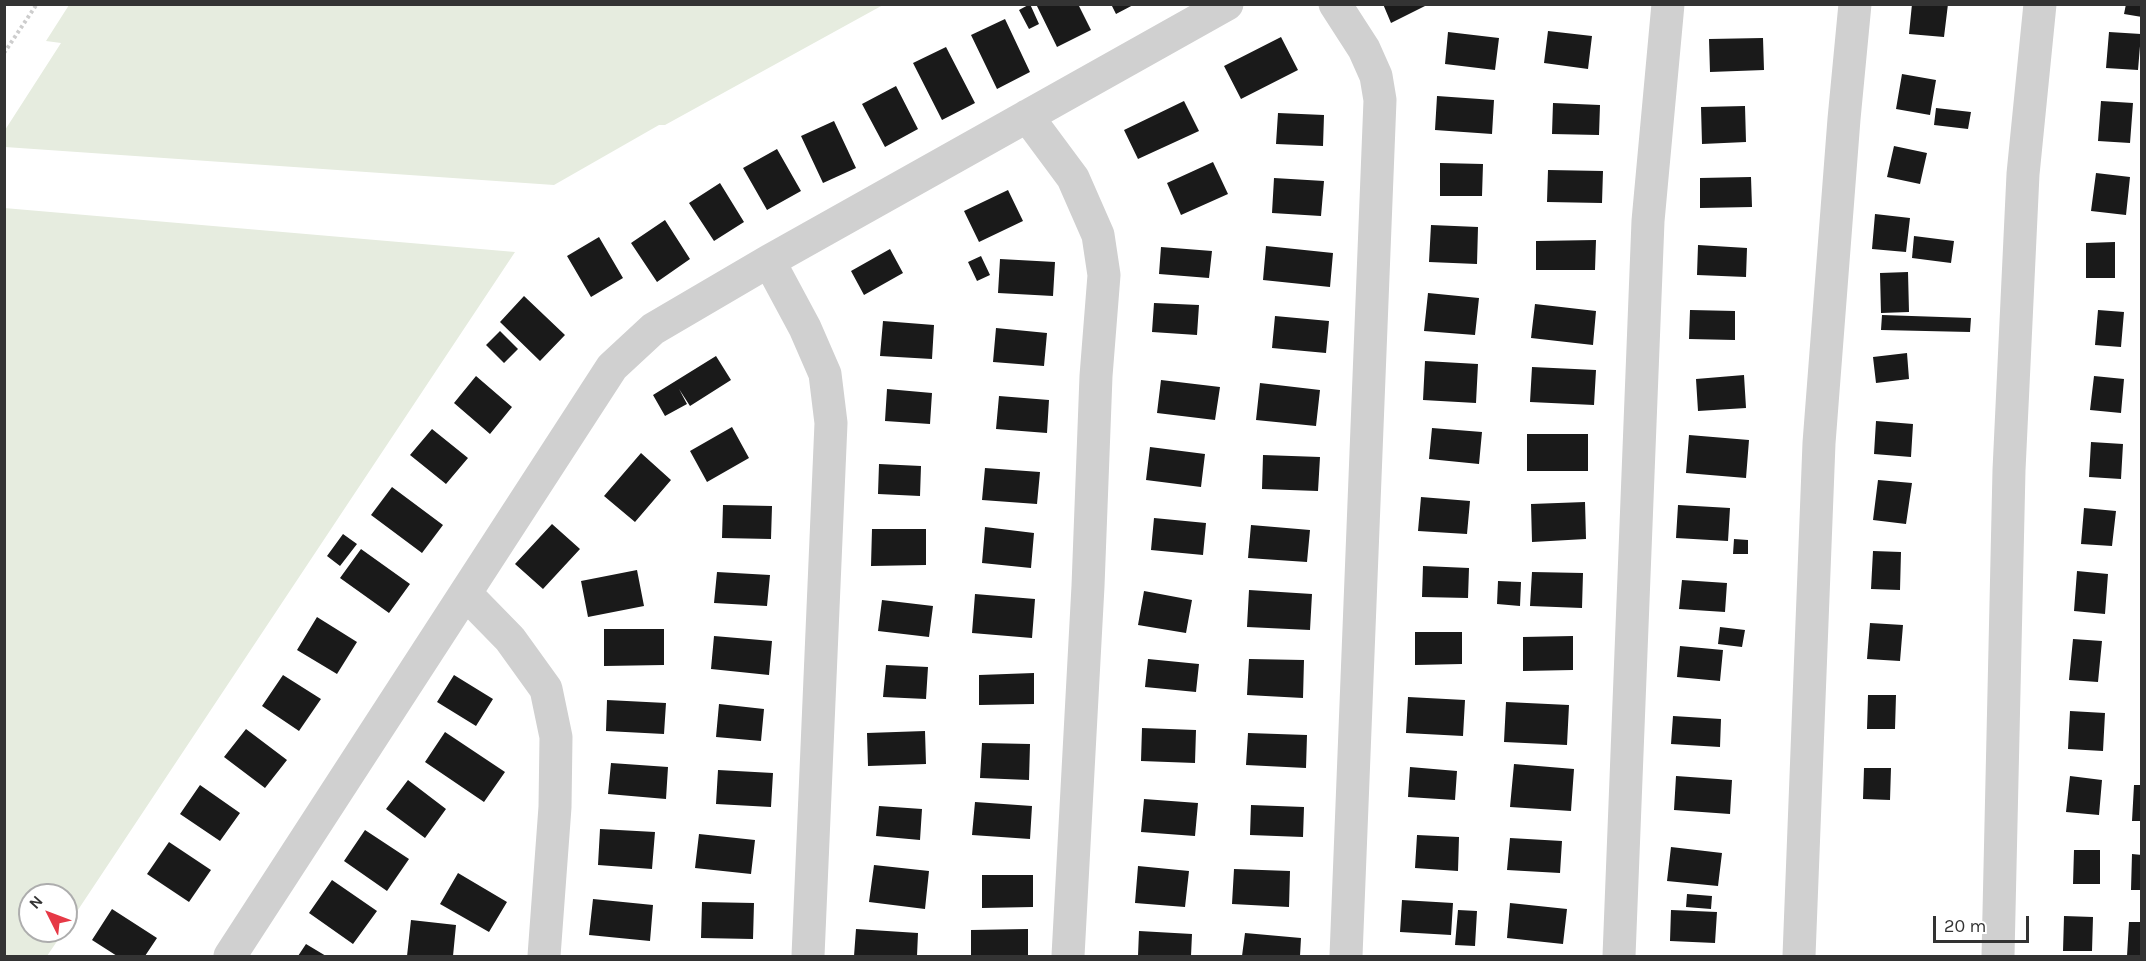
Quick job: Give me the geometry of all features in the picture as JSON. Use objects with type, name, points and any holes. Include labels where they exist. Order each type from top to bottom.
[{"type":"street","points":[[230,957],[612,367],[653,329],[769,261],[1227,4]]},
{"type":"street","points":[[1335,4],[1364,49],[1377,76],[1380,100],[1346,957]]},
{"type":"street","points":[[1618,957],[1648,220],[1668,4]]},
{"type":"street","points":[[1799,957],[1819,443],[1854,4]]},
{"type":"street","points":[[1998,957],[2009,470],[2023,174],[2040,4]]},
{"type":"street","points":[[1027,116],[1073,178],[1098,235],[1104,274],[1096,376],[1088,586],[1068,957]]},
{"type":"street","points":[[769,261],[805,328],[825,374],[831,423],[808,957]]},
{"type":"street","points":[[466,594],[510,639],[546,689],[556,737],[555,807],[544,957]]},
{"type":"path","points":[[4,53],[36,4]]},
{"type":"shaded area","points":[[69,5],[883,5],[665,125],[659,125],[554,185],[5,147],[5,130],[61,43],[46,41]]},
{"type":"shaded area","points":[[4,208],[515,252],[78,910],[78,883],[18,883],[18,943],[56,943],[47,956],[5,956]]},
{"type":"building","points":[[1030,4],[1039,24],[1029,29],[1019,10]]},
{"type":"building","points":[[1036,4],[1078,4],[1091,30],[1057,47]]},
{"type":"building","points":[[1111,4],[1135,4],[1116,14]]},
{"type":"building","points":[[1383,4],[1429,4],[1391,23]]},
{"type":"building","points":[[1912,4],[1948,4],[1944,37],[1909,34]]},
{"type":"building","points":[[2126,4],[2142,5],[2142,17],[2124,14]]},
{"type":"building","points":[[1005,19],[1030,72],[997,89],[971,35]]},
{"type":"building","points":[[1548,31],[1592,36],[1588,69],[1544,63]]},
{"type":"building","points":[[1448,32],[1499,38],[1495,70],[1445,64]]},
{"type":"building","points":[[2109,32],[2141,34],[2138,70],[2106,68]]},
{"type":"building","points":[[1281,37],[1298,70],[1241,99],[1224,66]]},
{"type":"building","points":[[1763,38],[1764,70],[1710,72],[1709,39]]},
{"type":"building","points":[[946,47],[975,103],[942,120],[913,63]]},
{"type":"building","points":[[1902,74],[1936,80],[1930,115],[1896,109]]},
{"type":"building","points":[[896,86],[918,129],[885,147],[862,104]]},
{"type":"building","points":[[1437,96],[1494,100],[1492,134],[1435,130]]},
{"type":"building","points":[[1184,101],[1199,131],[1138,159],[1124,130]]},
{"type":"building","points":[[2101,101],[2133,103],[2130,143],[2098,141]]},
{"type":"building","points":[[1553,103],[1600,105],[1599,135],[1552,134]]},
{"type":"building","points":[[1745,106],[1746,142],[1702,144],[1701,107]]},
{"type":"building","points":[[1936,108],[1971,112],[1968,129],[1934,125]]},
{"type":"building","points":[[1278,113],[1324,115],[1323,146],[1276,144]]},
{"type":"building","points":[[834,121],[856,168],[823,183],[801,136]]},
{"type":"building","points":[[1894,146],[1927,153],[1920,184],[1887,177]]},
{"type":"building","points":[[777,149],[801,191],[767,210],[743,168]]},
{"type":"building","points":[[1213,162],[1228,194],[1181,215],[1167,183]]},
{"type":"building","points":[[1440,163],[1483,164],[1482,196],[1440,196]]},
{"type":"building","points":[[1548,170],[1603,171],[1602,203],[1547,202]]},
{"type":"building","points":[[2096,173],[2130,177],[2126,215],[2091,211]]},
{"type":"building","points":[[1751,177],[1752,207],[1700,208],[1700,178]]},
{"type":"building","points":[[1274,178],[1324,181],[1321,216],[1272,213]]},
{"type":"building","points":[[720,183],[744,222],[714,241],[689,203]]},
{"type":"building","points":[[1008,190],[1023,221],[979,242],[964,211]]},
{"type":"building","points":[[1875,214],[1910,218],[1906,252],[1872,249]]},
{"type":"building","points":[[665,220],[690,259],[657,282],[631,243]]},
{"type":"building","points":[[1431,225],[1478,227],[1477,264],[1429,262]]},
{"type":"building","points":[[1914,236],[1954,241],[1951,263],[1912,258]]},
{"type":"building","points":[[599,237],[623,278],[591,297],[567,256]]},
{"type":"building","points":[[1596,240],[1595,270],[1536,270],[1536,241]]},
{"type":"building","points":[[2115,242],[2115,278],[2086,278],[2086,243]]},
{"type":"building","points":[[1698,245],[1747,248],[1746,277],[1697,275]]},
{"type":"building","points":[[1266,246],[1333,253],[1330,287],[1263,280]]},
{"type":"building","points":[[1161,247],[1212,251],[1209,278],[1159,274]]},
{"type":"building","points":[[890,249],[903,273],[864,295],[851,271]]},
{"type":"building","points":[[981,256],[990,275],[977,281],[968,262]]},
{"type":"building","points":[[1000,259],[1055,262],[1053,296],[998,293]]},
{"type":"building","points":[[1908,272],[1909,312],[1881,313],[1880,273]]},
{"type":"building","points":[[1428,293],[1479,298],[1475,335],[1424,331]]},
{"type":"building","points":[[524,296],[565,335],[540,361],[500,322]]},
{"type":"building","points":[[1154,303],[1199,305],[1197,335],[1152,332]]},
{"type":"building","points":[[1535,304],[1596,311],[1593,345],[1531,338]]},
{"type":"building","points":[[1690,310],[1735,311],[1735,340],[1689,339]]},
{"type":"building","points":[[2098,310],[2124,312],[2121,347],[2095,345]]},
{"type":"building","points":[[1882,315],[1971,318],[1970,332],[1881,330]]},
{"type":"building","points":[[1275,316],[1329,321],[1326,353],[1272,348]]},
{"type":"building","points":[[883,321],[934,325],[932,359],[880,356]]},
{"type":"building","points":[[996,328],[1047,333],[1044,366],[993,362]]},
{"type":"building","points":[[500,331],[518,349],[504,363],[486,345]]},
{"type":"building","points":[[1907,353],[1909,379],[1876,383],[1873,357]]},
{"type":"building","points":[[716,356],[731,380],[690,406],[679,389],[687,404],[665,416],[653,395]]},
{"type":"building","points":[[1425,361],[1478,364],[1476,403],[1423,400]]},
{"type":"building","points":[[1532,367],[1596,370],[1594,405],[1530,402]]},
{"type":"building","points":[[1744,375],[1746,408],[1698,411],[1696,379]]},
{"type":"building","points":[[476,376],[512,407],[490,434],[454,403]]},
{"type":"building","points":[[2094,376],[2124,379],[2121,413],[2090,410]]},
{"type":"building","points":[[1161,380],[1220,387],[1215,420],[1157,413]]},
{"type":"building","points":[[1260,383],[1320,390],[1316,426],[1256,420]]},
{"type":"building","points":[[887,389],[932,393],[930,424],[885,421]]},
{"type":"building","points":[[999,396],[1049,400],[1047,433],[996,429]]},
{"type":"building","points":[[1876,421],[1913,424],[1911,457],[1874,454]]},
{"type":"building","points":[[732,427],[749,458],[707,482],[690,451]]},
{"type":"building","points":[[1432,428],[1482,432],[1479,464],[1429,459]]},
{"type":"building","points":[[432,429],[468,458],[446,484],[410,455]]},
{"type":"building","points":[[1527,434],[1588,434],[1588,471],[1527,471]]},
{"type":"building","points":[[1689,435],[1749,440],[1746,478],[1686,473]]},
{"type":"building","points":[[2091,442],[2123,444],[2121,479],[2089,477]]},
{"type":"building","points":[[1150,447],[1205,454],[1201,487],[1146,480]]},
{"type":"building","points":[[641,453],[671,480],[635,522],[604,496]]},
{"type":"building","points":[[1263,455],[1320,457],[1318,491],[1262,489]]},
{"type":"building","points":[[879,464],[921,466],[920,496],[878,494]]},
{"type":"building","points":[[985,468],[1040,472],[1037,504],[982,500]]},
{"type":"building","points":[[1878,480],[1912,483],[1906,524],[1873,520]]},
{"type":"building","points":[[392,487],[443,525],[422,553],[371,515]]},
{"type":"building","points":[[1421,497],[1470,501],[1467,534],[1418,531]]},
{"type":"building","points":[[1585,502],[1586,539],[1532,542],[1531,504]]},
{"type":"building","points":[[723,505],[772,506],[771,539],[722,538]]},
{"type":"building","points":[[1678,505],[1730,508],[1728,541],[1676,538]]},
{"type":"building","points":[[2084,508],[2116,511],[2112,546],[2081,544]]},
{"type":"building","points":[[1154,518],[1206,523],[1203,555],[1151,550]]},
{"type":"building","points":[[552,524],[580,549],[543,589],[515,564]]},
{"type":"building","points":[[1251,525],[1310,530],[1307,562],[1248,558]]},
{"type":"building","points":[[985,527],[1034,533],[1031,568],[982,563]]},
{"type":"building","points":[[872,529],[926,529],[926,565],[871,566]]},
{"type":"building","points":[[343,534],[357,544],[340,566],[327,556]]},
{"type":"building","points":[[1734,539],[1748,540],[1748,554],[1733,554]]},
{"type":"building","points":[[361,549],[410,584],[389,613],[340,578]]},
{"type":"building","points":[[1873,551],[1901,552],[1900,590],[1871,589]]},
{"type":"building","points":[[1423,566],[1469,568],[1468,598],[1422,597]]},
{"type":"building","points":[[637,570],[644,606],[588,617],[581,581]]},
{"type":"building","points":[[2077,571],[2108,574],[2105,614],[2074,611]]},
{"type":"building","points":[[717,572],[770,575],[767,606],[714,603]]},
{"type":"building","points":[[1532,572],[1583,573],[1582,608],[1530,606]]},
{"type":"building","points":[[1682,580],[1727,583],[1725,612],[1679,609]]},
{"type":"building","points":[[1498,581],[1521,582],[1520,606],[1497,604]]},
{"type":"building","points":[[1249,590],[1312,594],[1310,630],[1247,627]]},
{"type":"building","points":[[1144,591],[1192,600],[1186,633],[1138,625]]},
{"type":"building","points":[[975,594],[1035,599],[1032,638],[972,633]]},
{"type":"building","points":[[882,600],[933,606],[929,637],[878,631]]},
{"type":"building","points":[[317,617],[357,642],[337,674],[297,650]]},
{"type":"building","points":[[1870,623],[1903,625],[1900,661],[1867,659]]},
{"type":"building","points":[[1720,627],[1745,630],[1742,647],[1718,644]]},
{"type":"building","points":[[604,629],[664,629],[664,665],[604,666]]},
{"type":"building","points":[[1415,632],[1462,632],[1462,664],[1415,665]]},
{"type":"building","points":[[714,636],[772,641],[769,675],[711,669]]},
{"type":"building","points":[[1573,636],[1573,670],[1523,671],[1523,637]]},
{"type":"building","points":[[2073,639],[2102,641],[2098,682],[2069,680]]},
{"type":"building","points":[[1680,646],[1723,650],[1720,681],[1677,677]]},
{"type":"building","points":[[1148,659],[1199,664],[1196,692],[1145,687]]},
{"type":"building","points":[[1249,659],[1304,660],[1303,698],[1247,695]]},
{"type":"building","points":[[886,665],[928,667],[926,699],[883,697]]},
{"type":"building","points":[[1034,673],[1034,704],[979,705],[979,675]]},
{"type":"building","points":[[283,675],[321,699],[299,731],[262,706]]},
{"type":"building","points":[[454,675],[493,699],[476,726],[437,702]]},
{"type":"building","points":[[1868,695],[1896,695],[1895,729],[1867,729]]},
{"type":"building","points":[[1408,697],[1465,700],[1463,736],[1406,733]]},
{"type":"building","points":[[607,700],[666,703],[664,734],[606,731]]},
{"type":"building","points":[[1506,702],[1569,705],[1567,745],[1504,742]]},
{"type":"building","points":[[719,704],[764,709],[761,741],[716,737]]},
{"type":"building","points":[[2070,711],[2105,713],[2103,751],[2068,749]]},
{"type":"building","points":[[1673,716],[1721,719],[1720,747],[1671,744]]},
{"type":"building","points":[[1142,728],[1196,730],[1195,763],[1141,761]]},
{"type":"building","points":[[246,729],[287,760],[265,788],[224,757]]},
{"type":"building","points":[[925,731],[926,764],[868,766],[867,733]]},
{"type":"building","points":[[445,732],[505,772],[484,802],[425,762]]},
{"type":"building","points":[[1248,733],[1307,735],[1306,768],[1246,765]]},
{"type":"building","points":[[982,743],[1030,744],[1029,780],[980,778]]},
{"type":"building","points":[[611,763],[668,767],[666,799],[608,794]]},
{"type":"building","points":[[1514,764],[1574,769],[1571,811],[1510,807]]},
{"type":"building","points":[[1410,767],[1457,771],[1455,800],[1408,797]]},
{"type":"building","points":[[1864,768],[1891,768],[1890,800],[1863,799]]},
{"type":"building","points":[[718,770],[773,773],[771,807],[716,804]]},
{"type":"building","points":[[1676,776],[1732,780],[1730,814],[1674,810]]},
{"type":"building","points":[[2070,776],[2102,780],[2099,815],[2066,812]]},
{"type":"building","points":[[408,780],[446,809],[425,838],[386,809]]},
{"type":"building","points":[[200,785],[240,813],[220,841],[180,814]]},
{"type":"building","points":[[2134,785],[2142,785],[2142,821],[2132,821]]},
{"type":"building","points":[[1144,799],[1198,803],[1195,836],[1141,832]]},
{"type":"building","points":[[975,802],[1032,806],[1030,839],[972,835]]},
{"type":"building","points":[[1251,805],[1304,807],[1303,837],[1250,835]]},
{"type":"building","points":[[879,806],[922,809],[920,840],[876,836]]},
{"type":"building","points":[[600,829],[655,832],[652,869],[598,865]]},
{"type":"building","points":[[365,830],[409,859],[387,891],[344,861]]},
{"type":"building","points":[[699,834],[755,840],[751,874],[695,868]]},
{"type":"building","points":[[1417,835],[1459,837],[1458,871],[1415,868]]},
{"type":"building","points":[[1510,838],[1562,841],[1560,873],[1507,870]]},
{"type":"building","points":[[169,842],[211,870],[189,902],[147,874]]},
{"type":"building","points":[[1671,847],[1722,853],[1718,886],[1667,881]]},
{"type":"building","points":[[2074,850],[2100,850],[2100,884],[2073,884]]},
{"type":"building","points":[[2132,854],[2142,855],[2142,890],[2131,890]]},
{"type":"building","points":[[874,865],[929,871],[925,909],[869,902]]},
{"type":"building","points":[[1138,866],[1189,871],[1185,907],[1135,903]]},
{"type":"building","points":[[1234,869],[1290,871],[1289,907],[1232,904]]},
{"type":"building","points":[[458,873],[507,902],[489,932],[440,904]]},
{"type":"building","points":[[982,875],[1033,875],[1033,907],[982,908]]},
{"type":"building","points":[[332,880],[377,911],[353,944],[309,913]]},
{"type":"building","points":[[1687,894],[1712,896],[1711,909],[1686,907]]},
{"type":"building","points":[[593,899],[653,905],[650,941],[589,935]]},
{"type":"building","points":[[1402,900],[1453,903],[1451,935],[1400,932]]},
{"type":"building","points":[[702,902],[754,903],[753,939],[701,938]]},
{"type":"building","points":[[1510,903],[1567,909],[1563,944],[1507,938]]},
{"type":"building","points":[[112,909],[157,938],[145,956],[117,956],[92,940]]},
{"type":"building","points":[[1458,910],[1477,911],[1475,946],[1455,945]]},
{"type":"building","points":[[1671,910],[1717,912],[1715,943],[1670,941]]},
{"type":"building","points":[[2064,916],[2093,917],[2092,951],[2063,951]]},
{"type":"building","points":[[411,920],[456,925],[453,956],[407,956]]},
{"type":"building","points":[[2129,922],[2142,922],[2142,956],[2127,956]]},
{"type":"building","points":[[856,929],[918,933],[917,956],[854,956]]},
{"type":"building","points":[[1028,929],[1028,956],[971,956],[971,930]]},
{"type":"building","points":[[1139,931],[1192,934],[1191,956],[1138,956]]},
{"type":"building","points":[[1245,933],[1301,938],[1300,956],[1242,956]]},
{"type":"building","points":[[306,944],[326,956],[298,956]]}]
